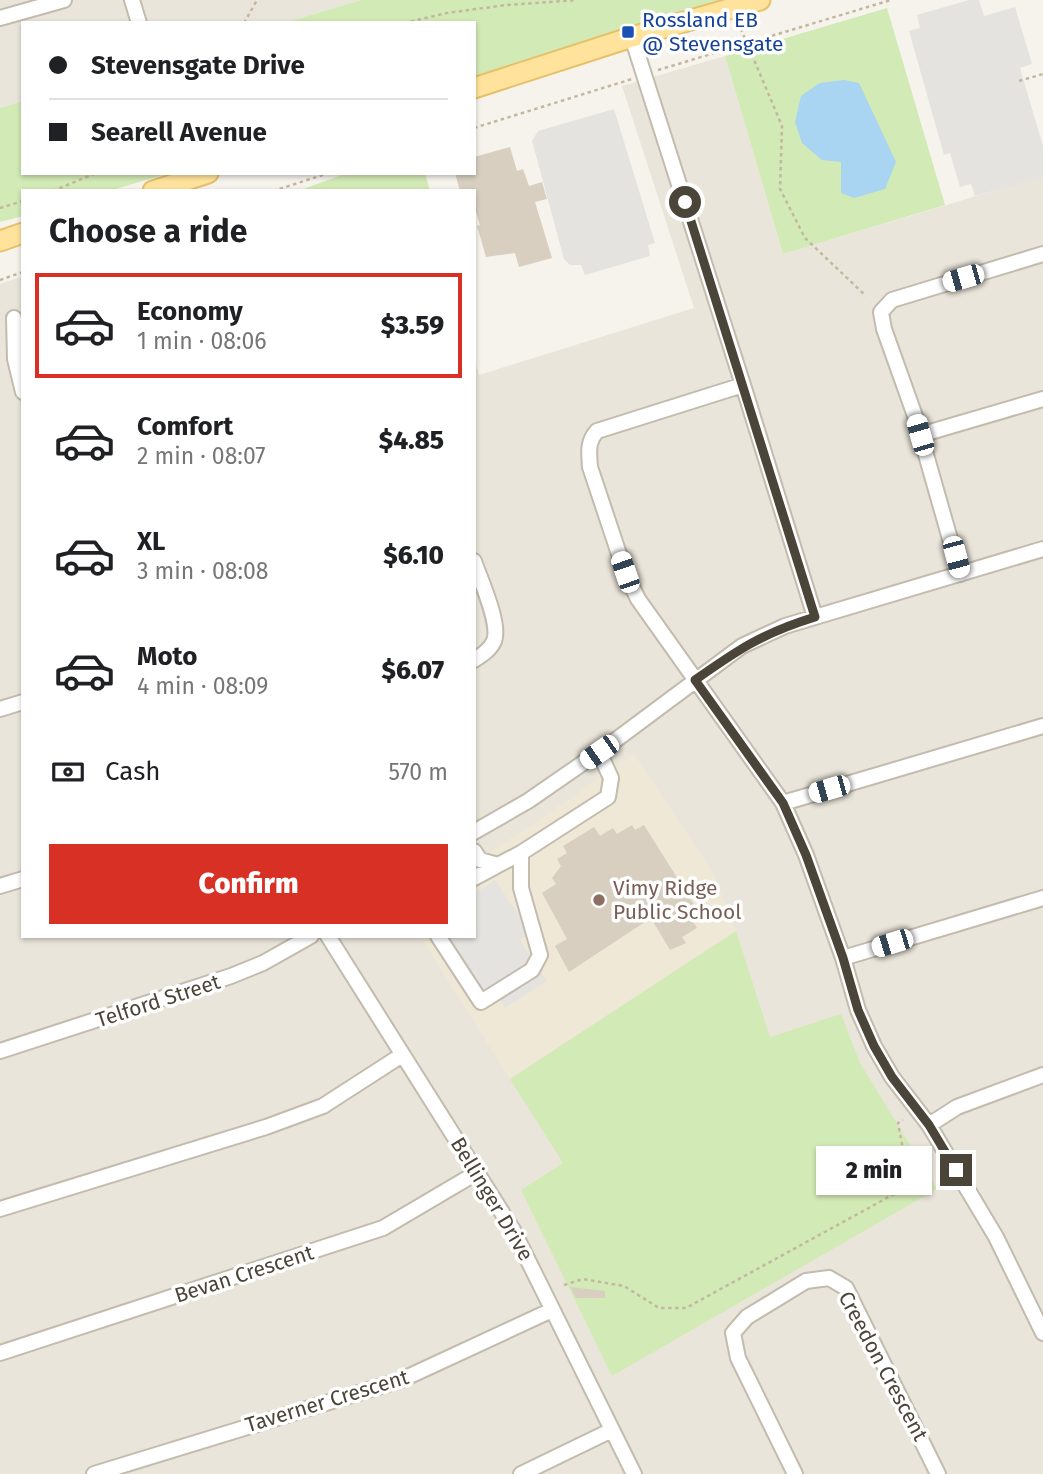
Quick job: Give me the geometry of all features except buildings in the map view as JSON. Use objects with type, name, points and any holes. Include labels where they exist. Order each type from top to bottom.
[{"type":"main road","points":[[476,87],[632,37],[760,0]]},
{"type":"main road","points":[[160,189],[187,181]]},
{"type":"main road","points":[[0,241],[21,234]]},
{"type":"street","points":[[0,18],[64,0]]},
{"type":"street","points":[[132,0],[138,21]]},
{"type":"street","points":[[632,37],[815,617]]},
{"type":"street","points":[[960,574],[881,312],[892,300],[1043,254]]},
{"type":"street","points":[[14,318],[15,359],[21,384]]},
{"type":"street","points":[[743,385],[597,431],[588,450],[590,467],[638,599],[783,803],[806,855],[843,958],[858,1010],[874,1046],[892,1077],[929,1125],[996,1237],[1043,1333]]},
{"type":"street","points":[[920,435],[1043,399]]},
{"type":"street","points":[[476,831],[528,801],[742,646],[762,636],[785,626],[1043,549]]},
{"type":"street","points":[[476,567],[491,608],[495,633],[494,642],[486,653],[476,659]]},
{"type":"street","points":[[0,709],[21,703]]},
{"type":"street","points":[[783,803],[1043,726]]},
{"type":"street","points":[[476,877],[521,853],[607,797],[611,778],[599,752]]},
{"type":"street","points":[[439,938],[481,1002],[532,970],[540,955],[521,888],[521,853]]},
{"type":"street","points":[[476,854],[480,860],[498,865]]},
{"type":"street","points":[[0,886],[21,880]]},
{"type":"street","points":[[843,958],[1043,898]]},
{"type":"street","name":"Telford Street","points":[[0,1051],[231,976],[263,963],[307,938]]},
{"type":"street","name":"Bellinger Drive","points":[[329,938],[513,1230],[634,1474]]},
{"type":"street","points":[[0,1209],[323,1107],[402,1055]]},
{"type":"street","points":[[929,1125],[957,1107],[1043,1075]]},
{"type":"street","name":"Bevan Crescent","points":[[0,1353],[383,1228],[478,1172]]},
{"type":"street","name":"Creedon Crescent","points":[[795,1474],[738,1358],[733,1333],[747,1317],[806,1281],[830,1278],[846,1288],[939,1474]]},
{"type":"street","name":"Taverner Crescent","points":[[94,1474],[401,1380],[552,1310]]},
{"type":"street","points":[[521,1474],[612,1430]]},
{"type":"path","points":[[245,21],[257,0]]},
{"type":"path","points":[[413,21],[506,5],[576,0]]},
{"type":"path","points":[[654,71],[891,0]]},
{"type":"path","points":[[732,8],[782,126],[780,188],[805,238],[866,296]]},
{"type":"path","points":[[1019,81],[1043,74]]},
{"type":"path","points":[[476,127],[631,79]]},
{"type":"path","points":[[58,189],[91,175]]},
{"type":"path","points":[[280,189],[323,175]]},
{"type":"path","points":[[0,208],[21,202]]},
{"type":"path","points":[[0,280],[21,273]]},
{"type":"path","points":[[564,1285],[583,1279],[624,1286],[659,1308],[686,1308],[895,1193],[907,1170],[898,1123],[903,1120]]},
{"type":"shaded area","points":[[0,0],[361,0],[291,21],[21,21],[21,102],[0,108]]},
{"type":"shaded area","points":[[969,0],[979,0],[984,16],[1015,7],[1032,64],[1020,68],[1043,146],[1043,177],[975,196],[971,184],[960,187],[950,153],[944,155],[909,31],[920,28],[917,15]]},
{"type":"shaded area","points":[[725,56],[783,254],[1043,176],[1043,1474],[0,1474],[0,284],[21,277],[21,938],[476,938],[476,364],[479,375],[694,308],[622,86]]},
{"type":"shaded area","points":[[614,109],[655,243],[648,245],[650,256],[585,275],[581,265],[570,265],[564,259],[532,141],[538,131]]},
{"type":"shaded area","name":"Vimy Ridge Public School","points":[[634,754],[711,869],[736,931],[510,1079],[421,938],[476,938],[476,861]]},
{"type":"shaded area","points":[[495,880],[527,928],[525,936],[520,940],[547,981],[505,1008],[498,996],[479,1009],[433,938],[476,938],[476,893]]},
{"type":"green space","points":[[361,0],[722,0],[476,76],[476,21],[291,21]]},
{"type":"green space","points":[[887,8],[945,205],[783,254],[725,56]]},
{"type":"green space","points":[[21,102],[21,175],[163,175],[116,189],[21,189],[21,217],[0,222],[0,108]]},
{"type":"green space","points":[[342,175],[426,175],[429,189],[303,189]]},
{"type":"green space","points":[[736,931],[770,1037],[841,1014],[860,1063],[937,1189],[612,1376],[521,1190],[563,1163],[510,1079]]},
{"type":"water","points":[[844,80],[859,83],[896,162],[885,189],[854,198],[841,193],[841,162],[822,160],[802,143],[795,122],[801,96],[820,83]]},
{"type":"place","name":"Rossland EB @ Stevensgate","points":[[628,32]]},
{"type":"place","name":"Vimy Ridge Public School","points":[[599,900]]},
{"type":"route","points":[[685,202],[815,617],[785,626],[742,646],[695,680],[783,803],[806,855],[843,958],[858,1010],[874,1046],[892,1077],[929,1125],[956,1170]]}]
